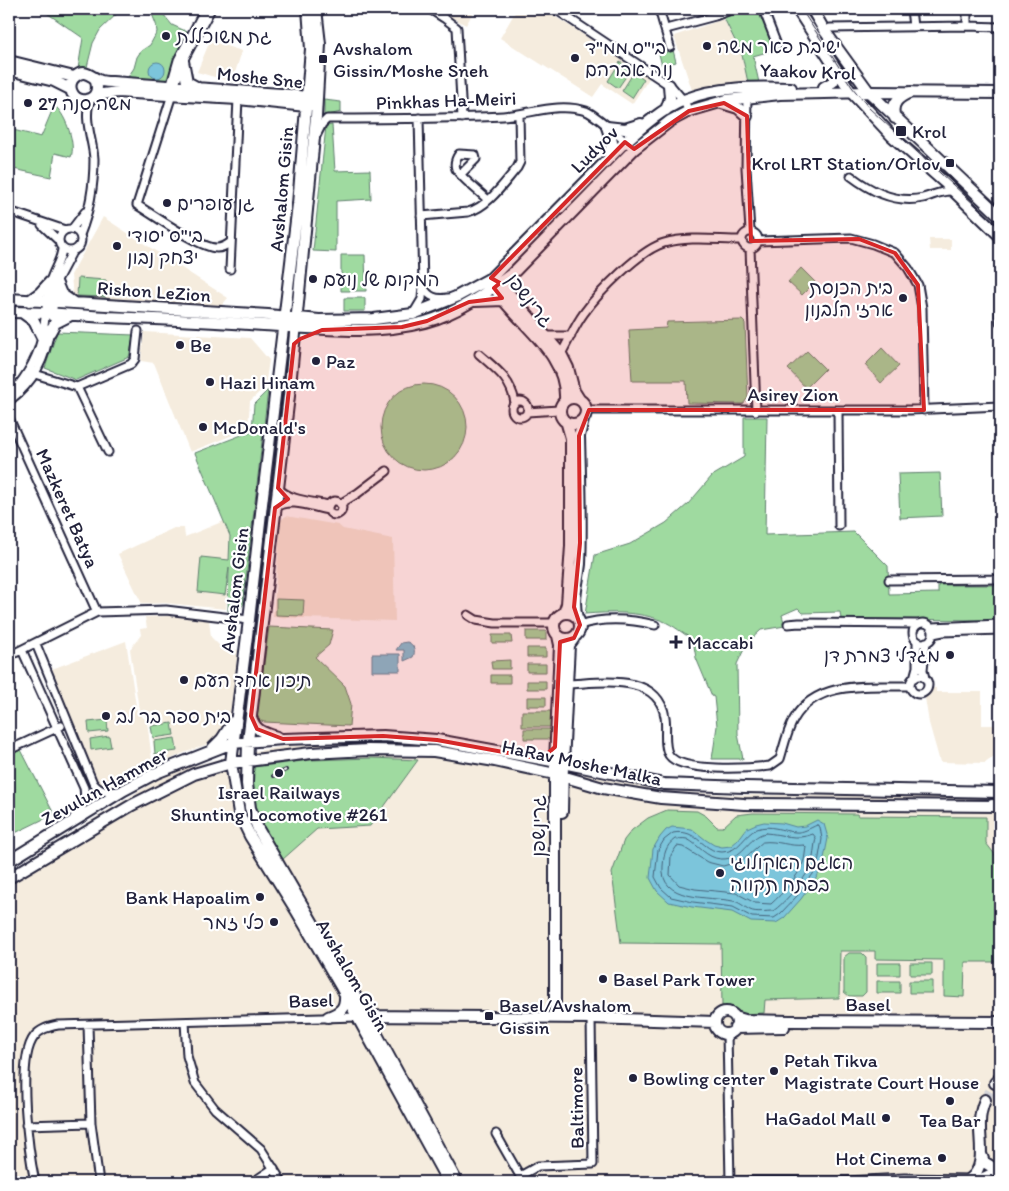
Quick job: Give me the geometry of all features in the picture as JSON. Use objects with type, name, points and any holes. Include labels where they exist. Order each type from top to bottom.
[{"type":"street","points":[[172,90],[178,60],[205,9]]},
{"type":"street","points":[[211,9],[183,62],[172,90],[137,205],[211,248],[225,247],[231,242]]},
{"type":"street","name":"Avshalom Gisin","points":[[308,9],[311,43],[298,204],[288,300],[230,763],[240,813],[250,836],[345,994],[376,1033],[457,1182]]},
{"type":"street","name":"Avshalom Gisin","points":[[316,9],[320,44],[314,141],[297,322],[248,741],[247,784],[250,808],[258,829],[362,1016],[448,1182]]},
{"type":"street","points":[[430,9],[457,28],[462,118]]},
{"type":"street","points":[[555,9],[669,85],[678,92],[689,111]]},
{"type":"street","points":[[659,9],[670,47]]},
{"type":"street","points":[[666,29],[715,16],[733,9]]},
{"type":"street","points":[[763,9],[776,45]]},
{"type":"street","points":[[796,9],[849,89],[892,136],[936,174],[1000,236]]},
{"type":"street","points":[[812,9],[830,38],[869,92],[1000,216]]},
{"type":"street","points":[[912,9],[912,27]]},
{"type":"street","points":[[966,9],[967,26]]},
{"type":"street","points":[[830,28],[967,26],[1000,28]]},
{"type":"street","points":[[9,61],[74,77],[84,73],[92,76],[98,87],[88,108],[94,158],[89,211],[80,235],[80,245],[72,252],[53,282],[29,300]]},
{"type":"street","points":[[183,62],[187,82],[202,89]]},
{"type":"street","points":[[824,87],[830,85],[834,79],[835,72],[831,62]]},
{"type":"street","points":[[9,70],[54,81],[70,89],[78,99],[89,127]]},
{"type":"street","points":[[282,94],[296,90],[308,76]]},
{"type":"street","points":[[70,89],[70,84],[74,77]]},
{"type":"street","name":"Moshe Sne","points":[[95,79],[238,99],[289,104],[317,102]]},
{"type":"street","points":[[666,110],[670,98],[669,85]]},
{"type":"street","name":"Yaakov Krol","points":[[747,93],[824,87],[869,92],[1000,93]]},
{"type":"street","name":"Moshe Sne","points":[[93,97],[118,92],[202,89],[282,94],[306,102]]},
{"type":"street","name":"Yaakov Krol","points":[[747,93],[780,94],[849,89]]},
{"type":"street","name":"Ludyov","points":[[495,283],[624,142],[649,121],[683,100],[707,92],[747,93]]},
{"type":"street","points":[[895,118],[893,106],[897,99],[911,92]]},
{"type":"street","points":[[747,93],[746,168],[750,231]]},
{"type":"street","name":"Ludyov","points":[[495,283],[514,272],[634,149],[670,121],[689,111],[747,93]]},
{"type":"street","points":[[78,99],[83,100],[93,97]]},
{"type":"street","points":[[230,269],[238,99]]},
{"type":"street","points":[[713,103],[732,105],[747,116]]},
{"type":"street","points":[[289,104],[300,118],[304,127]]},
{"type":"street","name":"Pinkhas Ha-Meiri","points":[[314,141],[322,124],[327,119],[462,118],[518,115],[567,107],[590,113],[608,127]]},
{"type":"street","points":[[422,216],[474,210],[488,200],[517,168],[520,162],[518,115]]},
{"type":"street","points":[[412,314],[422,299],[423,286],[420,118]]},
{"type":"street","points":[[608,127],[625,129],[649,121]]},
{"type":"street","points":[[608,127],[634,149]]},
{"type":"street","points":[[608,127],[612,142],[609,159]]},
{"type":"street","points":[[461,174],[488,200]]},
{"type":"street","points":[[936,174],[937,192]]},
{"type":"street","points":[[851,176],[872,190],[910,200],[924,198],[937,192],[954,191]]},
{"type":"street","points":[[9,399],[28,384],[46,350],[46,334],[53,282],[62,249],[59,240],[60,234],[69,230],[82,218],[91,198]]},
{"type":"street","points":[[9,211],[80,235]]},
{"type":"street","points":[[36,220],[59,240]]},
{"type":"street","points":[[741,240],[745,233],[750,231]]},
{"type":"street","points":[[750,231],[755,234],[758,241]]},
{"type":"street","points":[[758,241],[851,238],[895,253],[908,268],[918,285],[922,308],[924,410]]},
{"type":"street","points":[[561,354],[589,307],[617,276],[650,248],[678,240],[741,240]]},
{"type":"street","points":[[741,240],[744,246],[750,248],[755,246],[758,241]]},
{"type":"street","points":[[750,248],[756,411]]},
{"type":"street","points":[[62,249],[72,252]]},
{"type":"street","points":[[470,302],[508,298],[514,272]]},
{"type":"street","points":[[999,276],[1000,322]]},
{"type":"street","points":[[53,282],[62,295],[75,303]]},
{"type":"street","points":[[294,344],[320,325],[412,314],[495,283]]},
{"type":"street","points":[[285,322],[374,331],[402,327],[427,321],[455,310],[470,302],[495,283]]},
{"type":"street","name":"גרינשפן","points":[[495,283],[557,361],[565,385],[562,405]]},
{"type":"street","points":[[423,286],[427,293],[433,297],[440,299],[456,297]]},
{"type":"street","points":[[299,296],[305,309],[320,325]]},
{"type":"street","name":"גרינשפן","points":[[508,298],[561,354],[568,368],[574,391],[579,399]]},
{"type":"street","name":"Rishon LeZion","points":[[9,300],[268,315],[285,322]]},
{"type":"street","points":[[268,315],[280,309],[288,300]]},
{"type":"street","name":"Rishon LeZion","points":[[9,312],[263,325],[285,322]]},
{"type":"street","points":[[20,312],[26,314],[46,334]]},
{"type":"street","points":[[46,334],[58,321],[73,315]]},
{"type":"street","points":[[263,325],[276,335],[281,349]]},
{"type":"street","points":[[35,370],[77,387],[131,364],[136,359],[138,331]]},
{"type":"street","points":[[546,336],[571,336]]},
{"type":"street","points":[[479,354],[508,381],[513,391],[515,402],[512,407],[514,415],[522,416],[527,412],[562,405],[574,398],[582,402],[585,415],[579,436],[580,565],[574,607],[579,621],[580,630],[574,638],[563,639],[558,636],[554,623],[556,618],[564,613],[571,613],[579,621],[620,619],[655,625]]},
{"type":"street","points":[[77,387],[108,452]]},
{"type":"street","points":[[515,402],[521,401],[526,404],[527,412]]},
{"type":"street","points":[[562,405],[562,419],[567,424],[571,438],[571,546],[567,604],[564,613]]},
{"type":"street","name":"Asirey Zion","points":[[585,415],[924,410],[1000,406]]},
{"type":"street","points":[[838,410],[839,526]]},
{"type":"street","points":[[567,424],[575,425],[585,415]]},
{"type":"street","name":"Mazkeret Batya","points":[[9,418],[97,612]]},
{"type":"street","points":[[340,504],[387,471]]},
{"type":"street","points":[[278,488],[290,497],[328,507],[333,514],[338,514],[342,508],[340,504]]},
{"type":"street","points":[[328,507],[334,501],[340,504]]},
{"type":"street","points":[[276,508],[288,502],[328,507]]},
{"type":"street","points":[[889,580],[999,578]]},
{"type":"street","points":[[9,656],[97,612],[166,610],[249,620]]},
{"type":"street","points":[[468,615],[476,620],[495,623],[554,623]]},
{"type":"street","points":[[788,624],[799,622],[927,623],[932,631],[931,639],[926,642],[917,641]]},
{"type":"street","points":[[910,686],[917,667],[917,641],[913,631],[917,624]]},
{"type":"street","points":[[932,631],[1000,624]]},
{"type":"street","points":[[932,631],[1000,630]]},
{"type":"street","name":"גרינשפן","points":[[558,636],[560,645],[560,747]]},
{"type":"street","name":"גרינשפן","points":[[558,1018],[559,762],[569,645],[574,638]]},
{"type":"street","points":[[910,686],[915,693],[923,693],[928,686],[923,670],[926,642]]},
{"type":"street","points":[[36,644],[67,723],[96,787],[106,792],[124,790]]},
{"type":"street","points":[[22,650],[85,793],[83,805],[78,814],[65,826]]},
{"type":"street","points":[[914,678],[919,676],[925,678]]},
{"type":"street","points":[[567,684],[631,684],[645,689],[654,694],[662,706],[669,755],[677,762],[686,765],[734,769],[775,764],[780,759],[795,717],[811,702],[827,692],[846,688],[910,686]]},
{"type":"street","points":[[206,752],[216,745],[228,730],[238,709]]},
{"type":"street","points":[[251,716],[253,724],[262,732],[283,739]]},
{"type":"street","points":[[9,750],[67,723]]},
{"type":"street","name":"HaRav Moshe Malka","points":[[248,741],[383,736],[438,740],[559,762],[664,784],[1000,792]]},
{"type":"street","name":"Zevulun Hammer","points":[[9,861],[124,790],[156,773],[206,752],[232,743],[248,741]]},
{"type":"street","points":[[541,759],[560,747],[578,766]]},
{"type":"street","name":"HaRav Moshe Malka","points":[[247,760],[311,753],[368,750],[434,751],[542,771],[559,781],[575,780],[602,788],[660,798],[744,804],[998,806]]},
{"type":"street","name":"Zevulun Hammer","points":[[9,878],[132,805],[194,774],[247,760]]},
{"type":"street","points":[[194,774],[222,773],[227,775],[234,786]]},
{"type":"street","points":[[328,1017],[344,1008],[346,1005],[345,994]]},
{"type":"street","points":[[733,1026],[718,1031],[715,1022],[717,1016],[723,1012],[730,1012],[733,1026],[730,1182],[970,1179],[998,1171]]},
{"type":"street","name":"Basel","points":[[26,1125],[26,1068],[29,1050],[33,1038],[44,1028],[362,1016],[591,1018],[715,1022]]},
{"type":"street","points":[[376,1033],[378,1023],[390,1017]]},
{"type":"street","name":"Baltimore","points":[[496,1134],[520,1176],[538,1166],[593,1164],[591,1018]]},
{"type":"street","name":"Basel","points":[[733,1026],[745,1020],[1000,1022]]},
{"type":"street","points":[[185,1022],[186,1056],[195,1083],[214,1109],[262,1149],[282,1182]]},
{"type":"street","points":[[88,1025],[91,1123],[99,1182]]},
{"type":"street","name":"Basel","points":[[733,1026],[945,1026],[1000,1029]]},
{"type":"street","points":[[970,1179],[976,1175],[979,1169],[980,1122],[985,1100]]},
{"type":"street","points":[[35,1182],[26,1125],[91,1123]]},
{"type":"street","points":[[980,1153],[984,1162],[998,1171]]},
{"type":"street","points":[[253,1182],[274,1168]]},
{"type":"highlighted area","points":[[724,103],[747,116],[751,241],[859,239],[895,253],[918,285],[924,410],[589,410],[579,436],[580,543],[574,607],[580,625],[574,638],[560,642],[555,747],[541,759],[437,740],[383,736],[283,739],[257,729],[251,716],[275,508],[288,499],[278,488],[294,344],[300,339],[322,330],[402,327],[427,321],[469,302],[502,298],[494,288],[500,283],[491,278],[625,142],[634,149],[689,111]]},
{"type":"shaded area","points":[[436,9],[475,9],[466,25]]},
{"type":"shaded area","name":"בי\"ס ממ\"ד נוה אברהם","points":[[517,9],[543,9],[650,77],[632,104],[602,84],[593,97],[500,38]]},
{"type":"shaded area","name":"ישיבת פאר משה","points":[[724,19],[742,55],[748,80],[692,90],[674,36]]},
{"type":"shaded area","points":[[210,41],[242,51],[232,82],[197,72]]},
{"type":"shaded area","name":"בי\"ס יסודי יצחק נבון","points":[[103,217],[228,298],[216,312],[73,298],[71,275]]},
{"type":"shaded area","points":[[929,239],[951,239],[951,250],[930,250]]},
{"type":"shaded area","points":[[144,332],[250,338],[269,360],[265,387],[250,401],[248,429],[190,452],[154,363],[141,361]]},
{"type":"shaded area","points":[[286,516],[338,525],[343,529],[393,539],[395,621],[273,617],[281,520]]},
{"type":"shaded area","points":[[224,521],[230,536],[226,609],[165,603],[142,604],[118,554],[174,528],[184,528],[185,537]]},
{"type":"shaded area","name":"תיכון אחד העם","points":[[167,616],[209,620],[211,637],[222,648],[238,650],[230,715],[222,732],[213,742],[181,754],[156,767],[150,720],[139,710],[130,649],[141,635],[140,629],[147,628],[145,617]]},
{"type":"shaded area","name":"בית ספר בר לב","points":[[126,641],[137,712],[147,721],[153,768],[126,782],[102,787],[94,775],[52,669]]},
{"type":"shaded area","points":[[931,688],[936,688],[936,692],[982,692],[982,725],[1000,725],[1000,756],[995,756],[985,763],[940,762],[929,723],[925,698]]},
{"type":"shaded area","points":[[378,743],[435,745],[662,791],[741,795],[1000,797],[1000,1182],[9,1182],[9,871],[157,780],[182,769],[241,753],[288,746]]},
{"type":"green space","points":[[41,9],[122,9],[100,30],[93,43],[87,67],[77,75],[83,38]]},
{"type":"green space","points":[[150,9],[159,9],[172,25],[190,33],[181,46],[169,78],[164,80],[128,77],[134,68],[137,57],[141,51],[150,45],[157,32]]},
{"type":"green space","points":[[733,9],[763,9],[777,45],[778,49],[753,56],[760,87],[749,87],[742,55],[722,14]]},
{"type":"green space","points":[[673,50],[676,62],[662,66],[659,54]]},
{"type":"green space","points":[[620,62],[631,69],[618,88],[608,81]]},
{"type":"green space","points":[[634,72],[644,79],[632,98],[622,91]]},
{"type":"green space","points":[[324,100],[341,102],[341,112],[324,118]]},
{"type":"green space","points":[[56,107],[60,111],[69,130],[72,145],[71,157],[55,153],[51,177],[9,168],[9,129],[41,137],[51,113]]},
{"type":"green space","points":[[332,125],[335,171],[370,170],[371,199],[336,201],[336,252],[313,251],[326,126]]},
{"type":"green space","points":[[341,255],[365,255],[366,291],[341,291]]},
{"type":"green space","points":[[801,268],[815,282],[802,295],[788,282]]},
{"type":"green space","points":[[78,278],[106,280],[106,297],[77,296]]},
{"type":"green space","points":[[344,298],[365,298],[365,311],[344,311]]},
{"type":"green space","points":[[742,320],[745,323],[748,398],[743,404],[687,403],[686,381],[632,381],[629,330],[666,328],[667,322]]},
{"type":"green space","points":[[57,332],[134,335],[129,357],[76,380],[45,368]]},
{"type":"green space","points":[[882,348],[899,366],[881,383],[865,365]]},
{"type":"green space","points":[[807,351],[825,369],[806,388],[788,369]]},
{"type":"green space","points":[[424,384],[440,387],[448,391],[460,403],[464,411],[467,427],[464,443],[460,451],[448,463],[440,467],[424,470],[408,467],[400,463],[388,451],[384,443],[381,427],[384,411],[388,403],[400,391],[408,387]]},
{"type":"green space","points":[[268,390],[243,605],[240,608],[228,611],[229,568],[225,595],[198,592],[201,557],[229,560],[230,536],[195,453],[252,431],[254,404]]},
{"type":"green space","points":[[744,417],[767,417],[765,535],[854,532],[888,566],[889,594],[938,593],[938,585],[1000,585],[1000,620],[841,619],[840,612],[803,613],[798,608],[782,615],[785,626],[761,630],[747,643],[737,664],[738,734],[743,759],[712,759],[717,726],[714,697],[696,658],[693,640],[675,627],[644,615],[615,613],[585,614],[595,555],[630,544],[666,523],[688,504],[712,476],[744,457]]},
{"type":"green space","points":[[940,473],[942,516],[900,518],[898,474]]},
{"type":"green space","points":[[276,599],[304,600],[303,616],[276,615]]},
{"type":"green space","points":[[269,627],[333,630],[329,645],[315,657],[345,686],[351,704],[349,726],[264,722],[259,720],[257,715]]},
{"type":"green space","points":[[526,631],[546,631],[546,640],[526,640]]},
{"type":"green space","points":[[492,635],[511,635],[512,643],[492,643]]},
{"type":"green space","points":[[527,648],[546,648],[546,657],[527,657]]},
{"type":"green space","points":[[510,660],[510,669],[492,669],[491,661]]},
{"type":"green space","points":[[527,664],[546,664],[546,672],[527,672]]},
{"type":"green space","points":[[491,675],[510,675],[510,683],[491,683]]},
{"type":"green space","points":[[527,681],[546,681],[546,689],[527,689]]},
{"type":"green space","points":[[527,697],[546,697],[546,706],[527,706]]},
{"type":"green space","points":[[522,711],[551,711],[552,727],[522,727]]},
{"type":"green space","points":[[107,720],[108,731],[89,733],[88,722]]},
{"type":"green space","points":[[172,723],[174,735],[153,738],[151,726]]},
{"type":"green space","points":[[524,729],[551,729],[551,739],[524,739]]},
{"type":"green space","points":[[109,736],[111,747],[91,750],[90,739]]},
{"type":"green space","points":[[175,738],[177,751],[155,754],[154,741]]},
{"type":"green space","points":[[19,746],[54,814],[9,836],[9,751]]},
{"type":"green space","points":[[372,758],[418,760],[370,826],[317,829],[282,860],[257,812],[251,782],[254,767],[311,760]]},
{"type":"green space","points":[[667,810],[697,811],[706,816],[717,827],[723,827],[736,815],[753,813],[986,817],[986,843],[996,856],[1000,856],[1000,962],[965,962],[964,997],[944,996],[944,960],[875,959],[875,951],[840,951],[839,998],[765,1000],[764,1013],[739,1014],[730,1006],[722,1007],[721,944],[621,943],[612,873],[624,840],[632,830],[648,818]]},
{"type":"green space","points":[[849,953],[862,953],[866,957],[866,992],[862,996],[849,996],[844,992],[844,957]]},
{"type":"green space","points":[[877,963],[900,963],[900,975],[877,975]]},
{"type":"green space","points":[[910,963],[932,963],[932,975],[910,975]]},
{"type":"green space","points":[[877,981],[900,981],[900,993],[877,993]]},
{"type":"green space","points":[[909,981],[932,981],[932,993],[909,993]]},
{"type":"water","points":[[157,62],[165,70],[157,78],[149,70]]},
{"type":"water","points":[[407,642],[413,646],[414,652],[413,657],[404,661],[404,650],[396,650],[401,643]]},
{"type":"water","points":[[372,654],[400,654],[400,671],[372,671]]},
{"type":"water","points":[[817,820],[824,824],[828,838],[823,864],[817,877],[801,899],[784,918],[776,923],[751,922],[732,912],[669,902],[657,891],[650,878],[653,849],[666,830],[672,827],[692,829],[714,845],[722,847],[731,846],[747,828],[756,824],[764,822],[782,823],[796,827],[805,826]]},
{"type":"tunnel","points":[[985,1100],[995,1083]]},
{"type":"tram line","points":[[801,9],[852,87],[869,108],[1000,228]]},
{"type":"railway","points":[[273,776],[286,770]]},
{"type":"place","name":"גת משוכללת","points":[[166,36]]},
{"type":"place","name":"ישיבת פאר משה","points":[[707,46]]},
{"type":"place","name":"בי\"ס ממ\"ד נוה אברהם","points":[[575,58]]},
{"type":"place","name":"Avshalom Gissin/Moshe Sneh","points":[[323,59]]},
{"type":"place","name":"משה סנה 27","points":[[28,103]]},
{"type":"place","name":"Krol","points":[[901,131]]},
{"type":"place","name":"Krol LRT Station/Orlov","points":[[950,163]]},
{"type":"place","name":"גן עופרים","points":[[167,203]]},
{"type":"place","name":"בי\"ס יסודי יצחק נבון","points":[[117,246]]},
{"type":"place","name":"המקום של נועם","points":[[313,279]]},
{"type":"place","name":"בית הכנסת ארזי הלבנון","points":[[903,298]]},
{"type":"place","name":"Be","points":[[180,345]]},
{"type":"place","name":"Paz","points":[[316,361]]},
{"type":"place","name":"Hazi Hinam","points":[[210,382]]},
{"type":"place","name":"McDonald's","points":[[203,427]]},
{"type":"place","name":"Maccabi","points":[[676,642]]},
{"type":"place","name":"מגדלי צמרת דן","points":[[950,655]]},
{"type":"place","name":"תיכון אחד העם","points":[[184,680]]},
{"type":"place","name":"בית ספר בר לב","points":[[106,716]]},
{"type":"place","name":"Israel Railways Shunting Locomotive #261","points":[[279,773]]},
{"type":"place","name":"האגם האקולוגי בפתח תקווה","points":[[720,873]]},
{"type":"place","name":"Bank Hapoalim","points":[[260,897]]},
{"type":"place","name":"כלי זמר","points":[[274,922]]},
{"type":"place","name":"Basel Park Tower","points":[[603,979]]},
{"type":"place","name":"Basel/Avshalom Gissin","points":[[489,1016]]},
{"type":"place","name":"Petah Tikva Magistrate Court House","points":[[774,1071]]},
{"type":"place","name":"Bowling center","points":[[633,1078]]},
{"type":"place","name":"Tea Bar","points":[[950,1101]]},
{"type":"place","name":"HaGadol Mall","points":[[886,1118]]},
{"type":"place","name":"Hot Cinema","points":[[942,1158]]}]
